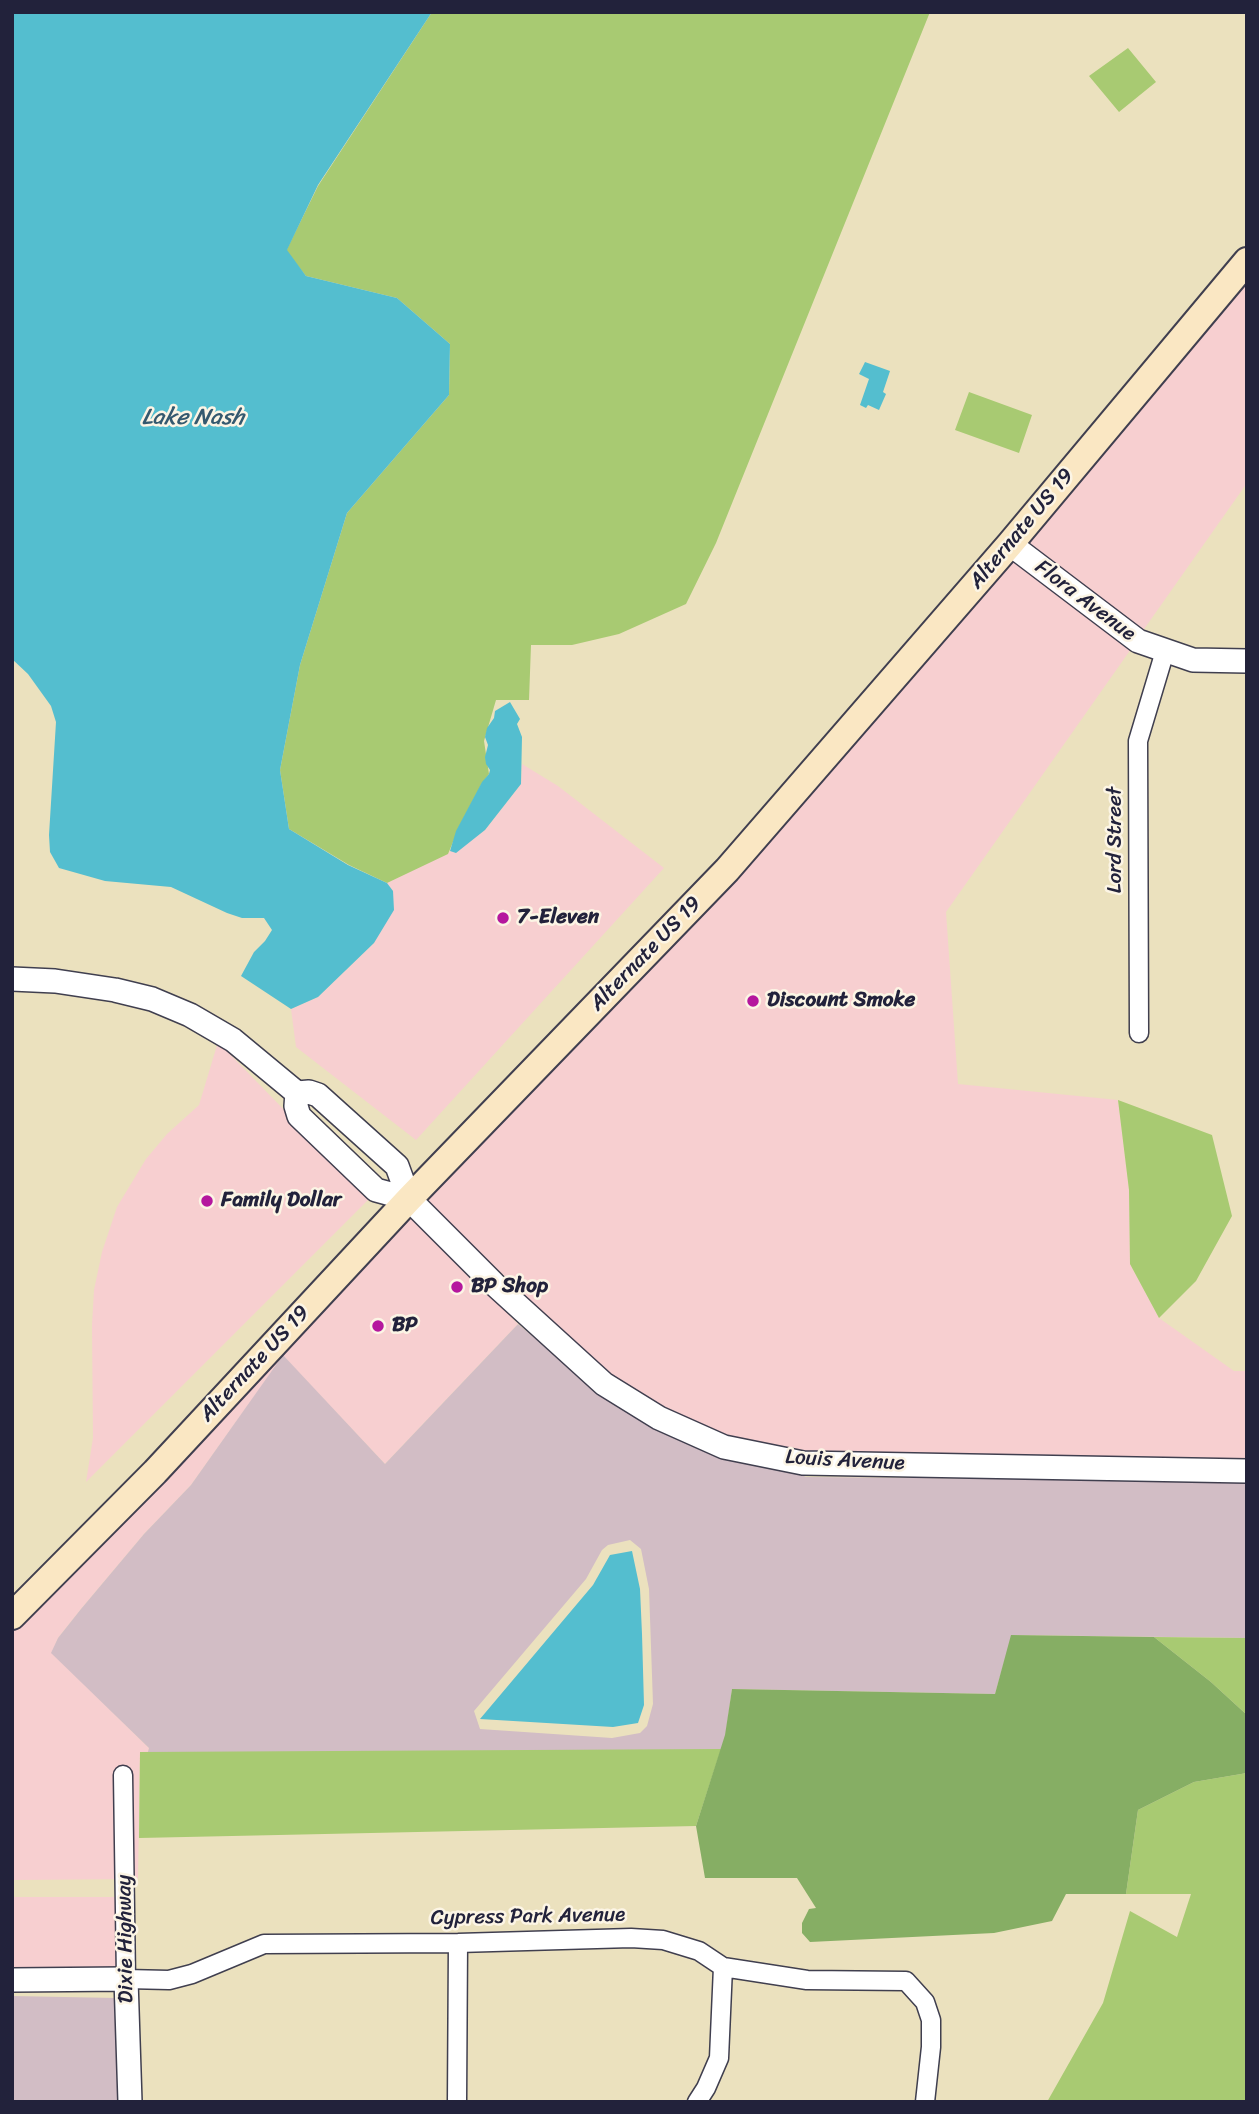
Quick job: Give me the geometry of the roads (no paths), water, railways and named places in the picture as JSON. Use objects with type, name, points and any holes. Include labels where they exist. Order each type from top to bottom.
[{"type":"main road","name":"Alternate US 19","points":[[12,1616],[155,1472],[408,1199],[727,870],[1010,544],[1247,261]]},
{"type":"street","name":"Flora Avenue","points":[[1010,544],[1138,641],[1193,660],[1247,661]]},
{"type":"street","name":"Lord Street","points":[[1139,1033],[1138,741],[1165,652]]},
{"type":"street","points":[[12,979],[55,981],[115,990],[152,999],[190,1015],[233,1041],[297,1093],[309,1092],[318,1095],[397,1166],[408,1199]]},
{"type":"street","points":[[297,1093],[296,1106],[299,1116],[376,1190],[408,1199]]},
{"type":"street","name":"Louis Avenue","points":[[408,1199],[494,1284],[604,1384],[659,1418],[724,1447],[803,1463],[1247,1471]]},
{"type":"street","name":"Dixie Highway","points":[[123,1776],[130,2102]]},
{"type":"street","name":"Cypress Park Avenue","points":[[126,1979],[169,1980],[191,1974],[264,1944],[458,1943],[631,1938],[663,1940],[698,1951],[723,1967],[807,1980],[906,1981],[922,1999],[931,2020],[925,2102]]},
{"type":"street","points":[[457,2102],[458,1943]]},
{"type":"street","points":[[697,2102],[719,2058],[723,1967]]},
{"type":"street","points":[[12,1980],[126,1979]]},
{"type":"water","name":"Lake Nash","points":[[12,12],[432,12],[318,185],[287,250],[306,276],[397,298],[450,344],[449,395],[347,513],[300,665],[280,770],[289,829],[348,865],[387,883],[393,891],[394,910],[374,943],[318,997],[291,1009],[241,976],[254,952],[272,930],[264,918],[242,918],[227,913],[171,887],[105,881],[59,868],[50,852],[56,722],[51,706],[28,674],[12,659]]},
{"type":"water","points":[[865,362],[890,371],[883,392],[886,394],[879,410],[860,405],[869,379],[859,374]]},
{"type":"water","points":[[510,702],[520,719],[517,724],[522,737],[521,784],[485,830],[456,853],[450,851],[456,831],[489,774],[485,757],[488,745],[485,737],[487,728],[495,711]]},
{"type":"water","points":[[632,1551],[640,1589],[642,1634],[644,1705],[638,1723],[613,1727],[480,1719],[593,1585],[610,1555]]},
{"type":"place","name":"7-Eleven","points":[[503,918]]},
{"type":"place","name":"Discount Smoke","points":[[753,1001]]},
{"type":"place","name":"Family Dollar","points":[[207,1201]]},
{"type":"place","name":"BP Shop","points":[[457,1287]]},
{"type":"place","name":"BP","points":[[378,1326]]}]
